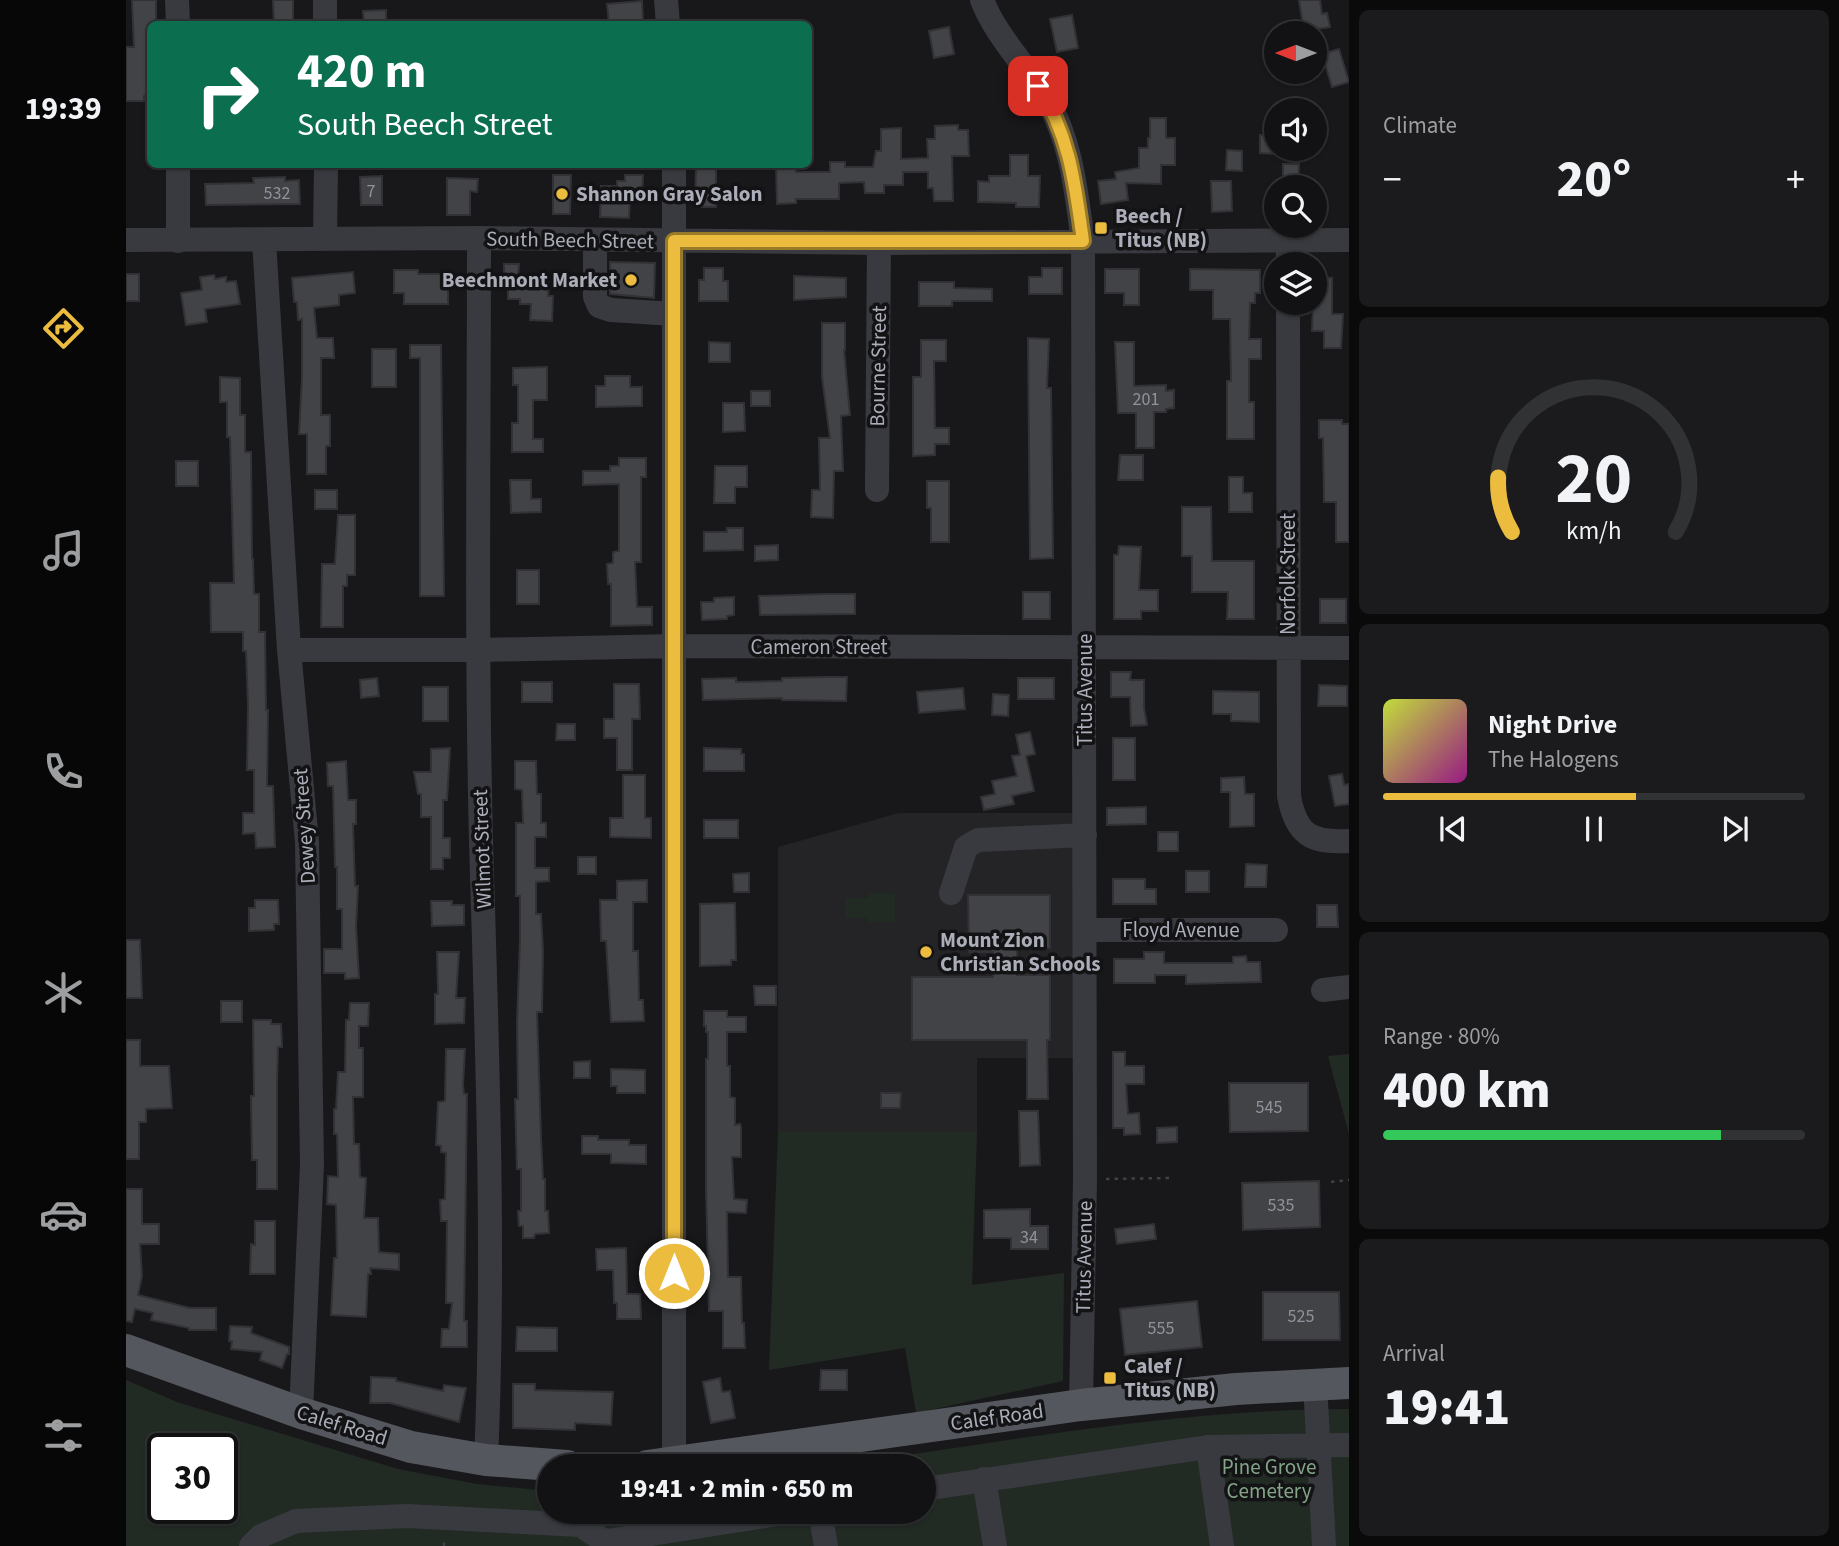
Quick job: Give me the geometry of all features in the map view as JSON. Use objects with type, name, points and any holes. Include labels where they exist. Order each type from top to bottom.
[{"type":"main road","name":"Calef Road","points":[[126,1350],[301,1413],[411,1447],[486,1460],[537,1464]]},
{"type":"main road","name":"Calef Road","points":[[738,1454],[1167,1395],[1349,1383]]},
{"type":"street","points":[[177,0],[177,21]]},
{"type":"street","points":[[325,0],[325,21]]},
{"type":"street","points":[[666,0],[668,21]]},
{"type":"street","name":"Titus Avenue","points":[[982,0],[1000,36],[1029,73],[1058,121],[1076,186],[1083,241],[1085,1179],[1081,1405]]},
{"type":"street","points":[[178,168],[178,240]]},
{"type":"street","points":[[325,240],[326,168]]},
{"type":"street","points":[[661,1454],[674,646],[674,168]]},
{"type":"street","name":"South Beech Street","points":[[126,240],[479,239],[879,243],[1083,241],[1288,252],[1349,240]]},
{"type":"street","name":"Wilmot Street","points":[[479,239],[478,650],[489,1065],[490,1367],[486,1460]]},
{"type":"street","name":"Dewey Street","points":[[264,240],[289,650],[307,842],[312,1138],[301,1413]]},
{"type":"street","points":[[595,240],[596,297],[599,306],[611,310],[674,314]]},
{"type":"street","name":"Bourne Street","points":[[877,491],[879,243]]},
{"type":"street","name":"Norfolk Street","points":[[1288,315],[1289,796],[1292,815],[1307,835],[1326,842],[1349,841]]},
{"type":"street","name":"Cameron Street","points":[[289,650],[674,646],[1349,648]]},
{"type":"street","points":[[951,893],[965,847],[978,840],[1085,835]]},
{"type":"street","name":"Floyd Avenue","points":[[1085,930],[1276,930]]},
{"type":"street","points":[[1323,990],[1349,987]]},
{"type":"street","points":[[1315,1384],[1324,1546]]},
{"type":"street","points":[[936,1487],[1208,1447],[1349,1445]]},
{"type":"street","points":[[1208,1447],[1222,1546]]},
{"type":"street","points":[[984,1479],[995,1546]]},
{"type":"street","points":[[251,1546],[261,1536],[296,1521],[407,1516],[537,1518]]},
{"type":"street","points":[[586,1524],[610,1544],[722,1524]]},
{"type":"street","points":[[822,1524],[825,1546]]},
{"type":"path","points":[[1085,1179],[1171,1178]]},
{"type":"path","points":[[1331,1182],[1349,1180]]},
{"type":"shaded area","name":"Mount Zion Christian Schools","points":[[899,813],[1073,813],[1073,1058],[977,1058],[977,1132],[778,1132],[778,847]]},
{"type":"green space","points":[[869,893],[895,893],[895,922],[868,922],[868,918],[845,918],[845,898],[869,898]]},
{"type":"green space","points":[[1349,1054],[1349,1134],[1328,1056]]},
{"type":"green space","points":[[778,1132],[977,1132],[972,1285],[1064,1273],[1063,1381],[916,1413],[905,1348],[769,1370]]},
{"type":"green space","name":"Pine Grove Cemetery","points":[[126,1380],[177,1402],[398,1469],[477,1484],[537,1490],[537,1524],[936,1524],[936,1454],[913,1454],[1155,1421],[1284,1410],[1349,1409],[1349,1546],[126,1546]]},
{"type":"building","points":[[132,0],[156,0],[156,21],[147,21],[147,96],[144,96],[144,101],[126,101],[126,47],[134,47]]},
{"type":"building","points":[[273,0],[293,0],[293,21],[274,21]]},
{"type":"building","points":[[1299,0],[1320,0],[1322,14],[1327,13],[1330,27],[1327,27],[1327,21],[1302,21]]},
{"type":"building","points":[[642,1],[643,21],[609,21],[607,4]]},
{"type":"building","points":[[386,10],[386,21],[364,21],[363,11]]},
{"type":"building","points":[[1072,15],[1078,48],[1057,52],[1050,19]]},
{"type":"building","points":[[949,27],[954,54],[934,58],[929,31]]},
{"type":"building","points":[[1339,49],[1349,82],[1332,87],[1327,70],[1327,53]]},
{"type":"building","points":[[1150,118],[1166,118],[1166,138],[1175,138],[1175,165],[1161,165],[1161,184],[1126,183],[1128,200],[1101,204],[1098,181],[1116,179],[1115,172],[1139,168],[1139,148],[1148,148]]},
{"type":"building","points":[[958,125],[958,130],[968,130],[969,156],[952,156],[953,201],[934,201],[933,188],[928,188],[928,172],[903,172],[903,185],[884,185],[884,193],[865,193],[864,182],[839,183],[839,199],[796,199],[796,203],[777,204],[776,168],[796,168],[796,172],[830,172],[830,162],[845,162],[845,167],[873,167],[876,151],[881,151],[881,129],[901,128],[901,159],[928,158],[927,139],[935,139],[935,126]]},
{"type":"building","points":[[1260,135],[1264,135],[1264,153],[1260,153]]},
{"type":"building","points":[[1227,150],[1242,151],[1242,171],[1226,170]]},
{"type":"building","points":[[1010,155],[1028,155],[1028,176],[1040,176],[1039,207],[1016,207],[1016,203],[978,202],[978,181],[989,182],[989,176],[1010,176]]},
{"type":"building","points":[[1283,164],[1299,164],[1299,175],[1283,175]]},
{"type":"building","points":[[696,168],[716,168],[716,207],[695,207]]},
{"type":"building","name":"Shannon Gray Salon","points":[[553,175],[571,175],[570,214],[553,214]]},
{"type":"building","points":[[625,175],[643,175],[642,197],[630,197],[629,218],[600,217],[601,186],[617,186],[617,181],[625,181]]},
{"type":"building","points":[[382,176],[382,205],[361,205],[360,177]]},
{"type":"building","points":[[285,177],[285,181],[299,180],[300,204],[206,205],[205,184],[254,183],[253,178]]},
{"type":"building","points":[[447,178],[478,179],[477,192],[470,191],[470,215],[447,215]]},
{"type":"building","points":[[1211,181],[1231,181],[1232,211],[1212,212]]},
{"type":"building","name":"Beechmont Market","points":[[610,262],[655,263],[654,298],[610,294]]},
{"type":"building","points":[[504,264],[519,264],[518,279],[549,280],[548,296],[553,296],[552,321],[530,320],[531,304],[520,304],[520,299],[508,299],[508,288],[504,287]]},
{"type":"building","points":[[704,268],[723,268],[723,281],[728,281],[728,301],[699,301],[699,280],[704,280]]},
{"type":"building","points":[[1042,268],[1062,268],[1062,294],[1029,294],[1029,277],[1042,277]]},
{"type":"building","points":[[1105,269],[1139,269],[1139,305],[1124,305],[1124,293],[1105,293]]},
{"type":"building","points":[[1190,269],[1260,270],[1260,293],[1255,293],[1255,303],[1250,303],[1249,339],[1261,339],[1261,359],[1249,359],[1249,402],[1254,402],[1254,439],[1227,439],[1227,381],[1231,381],[1230,319],[1213,319],[1213,290],[1190,290]]},
{"type":"building","points":[[394,270],[418,270],[418,274],[448,274],[448,304],[404,304],[404,293],[394,293]]},
{"type":"building","points":[[353,272],[355,293],[339,295],[339,305],[314,308],[317,338],[333,338],[334,358],[321,358],[321,415],[330,415],[326,474],[307,474],[307,434],[299,434],[302,319],[298,320],[292,278]]},
{"type":"building","points":[[126,274],[139,274],[139,301],[126,301]]},
{"type":"building","points":[[214,275],[215,279],[226,277],[226,282],[236,281],[240,304],[205,309],[207,322],[186,325],[181,293],[202,290],[200,277]]},
{"type":"building","points":[[794,276],[846,278],[846,297],[794,300]]},
{"type":"building","points":[[1327,278],[1332,278],[1332,314],[1343,314],[1341,348],[1324,348],[1324,331],[1312,331],[1313,315],[1327,315]]},
{"type":"building","points":[[919,282],[954,282],[954,288],[992,289],[992,301],[952,301],[952,306],[919,306]]},
{"type":"building","points":[[822,323],[845,323],[844,350],[850,415],[841,416],[843,471],[834,471],[833,518],[811,517],[812,490],[820,490],[819,438],[830,438],[822,377]]},
{"type":"building","points":[[1028,338],[1049,339],[1047,388],[1051,388],[1053,558],[1030,559]]},
{"type":"building","points":[[921,340],[946,340],[946,361],[934,361],[935,428],[949,428],[949,444],[935,444],[935,455],[913,456],[913,377],[921,377]]},
{"type":"building","points":[[709,342],[730,343],[730,362],[709,362]]},
{"type":"building","points":[[1115,342],[1134,342],[1134,386],[1166,385],[1166,391],[1174,390],[1174,408],[1166,409],[1166,412],[1154,412],[1154,448],[1136,448],[1136,413],[1118,413]]},
{"type":"building","points":[[410,345],[441,345],[444,596],[420,596],[420,358],[410,358]]},
{"type":"building","points":[[372,349],[396,349],[396,387],[372,387]]},
{"type":"building","points":[[547,367],[547,400],[533,400],[533,439],[543,439],[543,452],[512,452],[512,423],[518,423],[518,385],[513,385],[513,368]]},
{"type":"building","points":[[605,376],[630,376],[630,387],[642,387],[642,406],[596,407],[596,386],[605,386]]},
{"type":"building","points":[[220,377],[240,378],[240,415],[245,415],[245,452],[251,452],[254,594],[259,594],[259,632],[265,632],[267,786],[273,786],[275,847],[256,848],[255,833],[243,834],[243,813],[254,813],[254,770],[247,770],[248,705],[243,632],[211,632],[210,583],[234,583],[230,437],[227,437],[227,402],[220,402]]},
{"type":"building","points":[[751,391],[770,391],[770,406],[751,406]]},
{"type":"building","points":[[723,403],[744,403],[745,431],[723,432]]},
{"type":"building","points":[[1319,420],[1342,420],[1342,424],[1349,424],[1349,542],[1336,542],[1336,502],[1324,502],[1323,438],[1319,438]]},
{"type":"building","points":[[1120,455],[1143,455],[1143,480],[1118,480]]},
{"type":"building","points":[[619,458],[646,458],[646,477],[641,477],[641,562],[635,562],[637,607],[652,607],[652,625],[611,626],[611,584],[608,584],[607,564],[613,563],[613,552],[619,551],[619,484],[583,485],[583,471],[610,471],[610,466],[619,466]]},
{"type":"building","points":[[176,461],[198,461],[198,486],[176,486]]},
{"type":"building","points":[[715,466],[747,466],[747,487],[735,487],[735,503],[714,503]]},
{"type":"building","points":[[1229,477],[1243,477],[1243,493],[1252,493],[1252,512],[1229,512]]},
{"type":"building","points":[[510,480],[531,480],[531,499],[541,499],[541,512],[511,513]]},
{"type":"building","points":[[927,481],[949,481],[949,542],[931,542],[931,508],[927,508]]},
{"type":"building","points":[[315,490],[337,490],[337,509],[315,509]]},
{"type":"building","points":[[1182,507],[1211,507],[1212,561],[1254,561],[1254,619],[1227,619],[1228,592],[1192,592],[1192,556],[1182,556]]},
{"type":"building","points":[[338,515],[355,515],[355,575],[347,575],[347,586],[343,586],[343,627],[321,627],[322,564],[335,564]]},
{"type":"building","points":[[727,528],[743,528],[743,550],[704,551],[704,532],[727,532]]},
{"type":"building","points":[[778,545],[778,560],[755,561],[755,546]]},
{"type":"building","points":[[1119,546],[1141,547],[1139,590],[1158,590],[1158,611],[1141,611],[1141,619],[1114,619],[1114,555],[1118,555]]},
{"type":"building","points":[[517,570],[539,570],[539,604],[517,604]]},
{"type":"building","points":[[1023,592],[1050,592],[1050,619],[1023,619]]},
{"type":"building","points":[[855,594],[855,614],[760,615],[759,596]]},
{"type":"building","points":[[734,597],[734,615],[727,616],[727,619],[702,620],[701,602]]},
{"type":"building","points":[[1320,599],[1346,599],[1346,623],[1320,623]]},
{"type":"building","points":[[1111,672],[1131,672],[1130,680],[1144,680],[1147,725],[1131,726],[1130,697],[1111,697]]},
{"type":"building","points":[[847,677],[846,701],[782,698],[703,700],[702,679],[736,678],[736,682]]},
{"type":"building","points":[[377,678],[379,696],[361,698],[360,680]]},
{"type":"building","points":[[1018,678],[1054,678],[1054,699],[1018,699]]},
{"type":"building","points":[[522,682],[552,682],[552,702],[522,702]]},
{"type":"building","points":[[614,684],[639,684],[640,719],[632,719],[632,770],[617,770],[617,738],[604,738],[604,719],[614,719]]},
{"type":"building","points":[[1319,685],[1347,686],[1347,706],[1318,706]]},
{"type":"building","points":[[423,687],[448,687],[448,721],[423,721]]},
{"type":"building","points":[[963,688],[965,709],[919,713],[917,692]]},
{"type":"building","points":[[1213,691],[1259,692],[1259,722],[1231,721],[1231,714],[1213,714]]},
{"type":"building","points":[[993,694],[1009,695],[1008,716],[992,715]]},
{"type":"building","points":[[557,724],[575,724],[575,740],[556,740]]},
{"type":"building","points":[[1030,732],[1035,754],[1026,756],[1034,791],[1012,796],[1014,804],[984,810],[981,797],[995,794],[992,781],[1017,776],[1012,756],[1020,755],[1016,735]]},
{"type":"building","points":[[1113,738],[1135,738],[1135,780],[1113,780]]},
{"type":"building","points":[[450,748],[447,800],[443,800],[443,838],[450,838],[450,858],[443,858],[443,869],[431,869],[431,817],[421,817],[421,794],[418,794],[414,772],[431,772],[431,749]]},
{"type":"building","points":[[704,748],[741,749],[741,754],[744,754],[744,771],[704,771]]},
{"type":"building","points":[[346,761],[348,800],[356,800],[356,824],[353,824],[355,886],[358,886],[356,926],[359,978],[345,979],[345,973],[324,973],[324,949],[342,949],[342,909],[337,909],[333,786],[328,786],[327,763]]},
{"type":"building","points":[[515,761],[536,761],[537,794],[541,794],[541,823],[546,823],[546,837],[535,837],[535,868],[549,868],[549,881],[536,882],[536,914],[541,914],[543,951],[542,1012],[537,1012],[543,1179],[549,1233],[535,1234],[534,1238],[523,1238],[523,1226],[519,1226],[518,1211],[521,1211],[521,1169],[517,1169],[515,1099],[518,1099],[520,896],[516,896],[516,823],[523,823],[522,790],[515,789]]},
{"type":"building","points":[[1342,774],[1344,785],[1349,784],[1349,804],[1335,806],[1329,776]]},
{"type":"building","points":[[623,775],[645,775],[645,818],[651,818],[651,838],[610,837],[610,818],[623,818]]},
{"type":"building","points":[[1244,777],[1245,794],[1254,794],[1254,826],[1230,827],[1230,792],[1221,792],[1221,778]]},
{"type":"building","points":[[1146,807],[1146,824],[1107,825],[1107,808]]},
{"type":"building","points":[[704,820],[738,820],[738,838],[704,838]]},
{"type":"building","points":[[1158,832],[1178,832],[1178,851],[1158,851]]},
{"type":"building","points":[[578,857],[596,857],[596,874],[578,874]]},
{"type":"building","points":[[1246,864],[1267,865],[1266,887],[1245,887]]},
{"type":"building","points":[[1186,871],[1209,871],[1209,892],[1186,892]]},
{"type":"building","points":[[749,873],[749,892],[734,892],[733,874]]},
{"type":"building","points":[[1113,879],[1145,879],[1145,889],[1156,889],[1156,904],[1113,904]]},
{"type":"building","points":[[647,880],[647,902],[633,902],[633,951],[638,951],[639,1000],[643,1000],[644,1021],[611,1022],[606,941],[601,941],[600,900],[617,900],[617,881]]},
{"type":"building","name":"Mount Zion Christian Schools","points":[[968,895],[1050,895],[1050,948],[1017,948],[1017,975],[1050,975],[1048,1099],[1027,1099],[1027,1040],[912,1040],[912,977],[993,977],[993,952],[969,952]]},
{"type":"building","points":[[255,900],[278,900],[279,924],[274,924],[274,930],[249,931],[249,908],[255,908]]},
{"type":"building","points":[[431,901],[452,901],[452,905],[464,905],[464,925],[432,926]]},
{"type":"building","points":[[735,903],[736,960],[731,960],[731,965],[700,966],[700,904]]},
{"type":"building","points":[[1317,905],[1337,905],[1338,927],[1317,927]]},
{"type":"building","points":[[126,940],[140,940],[142,998],[126,998]]},
{"type":"building","points":[[437,952],[459,952],[456,998],[465,998],[464,1023],[435,1024],[435,994],[438,994]]},
{"type":"building","points":[[1144,952],[1164,952],[1164,963],[1233,963],[1233,957],[1246,956],[1247,962],[1260,962],[1261,982],[1186,984],[1186,975],[1155,975],[1155,983],[1114,983],[1114,959],[1144,959]]},
{"type":"building","points":[[754,986],[776,986],[776,1005],[755,1005]]},
{"type":"building","points":[[221,1001],[242,1001],[242,1022],[221,1022]]},
{"type":"building","points":[[350,1003],[369,1003],[368,1026],[359,1026],[359,1048],[363,1048],[363,1097],[353,1097],[354,1144],[359,1144],[360,1177],[366,1178],[364,1218],[378,1218],[379,1252],[399,1254],[399,1270],[370,1268],[366,1317],[331,1315],[334,1258],[337,1258],[336,1205],[327,1204],[328,1176],[338,1177],[334,1109],[338,1072],[345,1072],[346,1020],[349,1020]]},
{"type":"building","points":[[704,1011],[727,1011],[727,1017],[746,1017],[746,1032],[727,1032],[730,1097],[735,1098],[735,1125],[740,1124],[741,1127],[741,1157],[732,1157],[734,1199],[747,1200],[746,1213],[727,1212],[728,1277],[741,1277],[745,1348],[723,1348],[723,1311],[709,1311],[706,1188],[708,1032],[704,1026]]},
{"type":"building","points":[[253,1020],[271,1020],[271,1024],[281,1024],[282,1047],[278,1047],[277,1084],[277,1189],[257,1189],[257,1160],[252,1160]]},
{"type":"building","points":[[126,1040],[140,1040],[140,1066],[169,1066],[172,1108],[146,1109],[146,1122],[139,1122],[139,1159],[126,1159]]},
{"type":"building","points":[[446,1049],[465,1049],[463,1085],[464,1094],[467,1094],[464,1321],[467,1321],[467,1347],[441,1347],[442,1329],[449,1329],[452,1303],[446,1303],[447,1221],[441,1221],[440,1200],[445,1199],[446,1153],[441,1152],[441,1146],[436,1145],[438,1102],[445,1101]]},
{"type":"building","points":[[1113,1052],[1125,1052],[1125,1066],[1144,1066],[1144,1084],[1126,1084],[1128,1114],[1139,1113],[1140,1134],[1124,1135],[1124,1128],[1113,1128]]},
{"type":"building","points":[[590,1061],[590,1078],[574,1078],[574,1062]]},
{"type":"building","points":[[611,1069],[645,1070],[645,1093],[617,1093],[617,1086],[611,1086]]},
{"type":"building","points":[[1229,1083],[1308,1083],[1308,1131],[1230,1132]]},
{"type":"building","points":[[881,1093],[901,1093],[900,1108],[881,1108]]},
{"type":"building","points":[[1019,1111],[1038,1111],[1040,1165],[1020,1166]]},
{"type":"building","points":[[1177,1127],[1177,1142],[1157,1143],[1157,1128]]},
{"type":"building","points":[[582,1136],[598,1136],[598,1140],[629,1140],[629,1145],[646,1145],[646,1164],[611,1163],[611,1154],[582,1154]]},
{"type":"building","points":[[1319,1181],[1320,1227],[1243,1230],[1242,1183]]},
{"type":"building","points":[[126,1189],[142,1189],[142,1224],[159,1224],[159,1244],[140,1244],[142,1276],[138,1295],[190,1308],[216,1308],[216,1330],[189,1330],[151,1320],[153,1313],[135,1309],[132,1322],[126,1321]]},
{"type":"building","points":[[1030,1209],[1030,1226],[1048,1226],[1048,1249],[1011,1249],[1011,1238],[984,1238],[984,1210]]},
{"type":"building","points":[[255,1221],[275,1221],[275,1274],[250,1274],[251,1244],[255,1245]]},
{"type":"building","points":[[1154,1224],[1156,1239],[1117,1244],[1115,1229]]},
{"type":"building","points":[[626,1248],[627,1294],[640,1294],[641,1319],[617,1319],[613,1270],[597,1270],[596,1249]]},
{"type":"building","points":[[1263,1292],[1339,1292],[1340,1340],[1263,1340]]},
{"type":"building","points":[[1197,1301],[1202,1347],[1125,1355],[1120,1309]]},
{"type":"building","points":[[230,1326],[252,1327],[251,1333],[289,1347],[289,1354],[282,1368],[260,1360],[262,1352],[231,1349]]},
{"type":"building","points":[[517,1327],[557,1328],[557,1351],[516,1351]]},
{"type":"building","points":[[821,1370],[847,1370],[847,1390],[820,1390]]},
{"type":"building","points":[[371,1377],[396,1378],[396,1381],[443,1391],[444,1385],[466,1388],[459,1422],[390,1403],[370,1403]]},
{"type":"building","points":[[720,1378],[722,1392],[730,1391],[735,1418],[711,1423],[703,1382]]},
{"type":"building","points":[[513,1384],[535,1384],[535,1390],[613,1392],[611,1425],[575,1423],[575,1430],[513,1428]]},
{"type":"place","name":"Shannon Gray Salon","points":[[562,194]]},
{"type":"place","name":"Beech / Titus (NB)","points":[[1101,228]]},
{"type":"place","name":"Beechmont Market","points":[[631,280]]},
{"type":"place","name":"Mount Zion Christian Schools","points":[[926,952]]},
{"type":"place","name":"Calef / Titus (NB)","points":[[1110,1378]]},
{"type":"route","points":[[674,1273],[674,241],[1083,241],[1076,186],[1067,148],[1058,121],[1038,86]]}]
